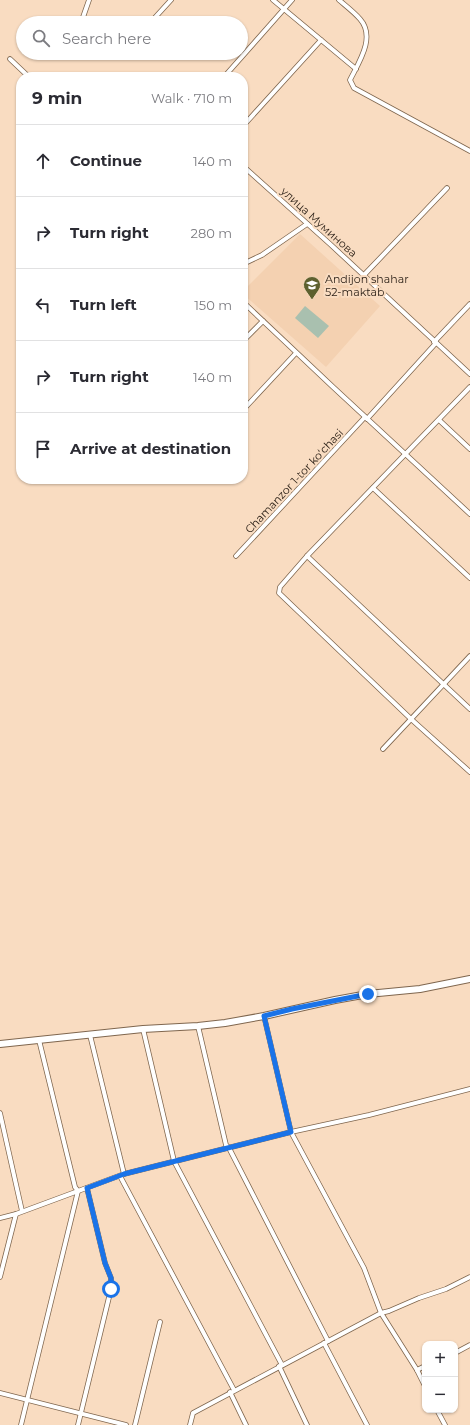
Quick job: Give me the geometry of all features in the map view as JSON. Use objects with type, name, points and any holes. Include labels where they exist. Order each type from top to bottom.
[{"type":"street","points":[[83,16],[89,0]]},
{"type":"street","points":[[156,16],[171,0]]},
{"type":"street","points":[[273,0],[356,69]]},
{"type":"street","points":[[248,51],[285,10],[292,0]]},
{"type":"street","points":[[339,0],[360,19],[364,25],[368,38],[350,80],[354,88],[470,151]]},
{"type":"street","points":[[248,120],[321,40]]},
{"type":"street","points":[[10,59],[24,72]]},
{"type":"street","points":[[229,72],[239,60]]},
{"type":"street","name":"улица Муминова","points":[[248,171],[470,374]]},
{"type":"street","points":[[364,276],[447,188]]},
{"type":"street","points":[[248,262],[262,255],[307,224]]},
{"type":"street","name":"Chamanzor 1-tor koʻchasi","points":[[236,556],[366,418],[470,304]]},
{"type":"street","points":[[248,307],[470,514]]},
{"type":"street","points":[[248,336],[262,321]]},
{"type":"street","points":[[248,405],[296,352]]},
{"type":"street","points":[[470,386],[307,556],[280,587],[279,593],[411,719],[470,772]]},
{"type":"street","points":[[439,420],[470,449]]},
{"type":"street","points":[[373,488],[470,578]]},
{"type":"street","points":[[307,556],[470,709]]},
{"type":"street","points":[[383,749],[470,656]]},
{"type":"street","points":[[0,1044],[143,1029],[198,1026],[246,1020],[361,995],[420,989],[470,979]]},
{"type":"street","points":[[264,1016],[291,1132],[364,1268],[381,1313],[422,1380]]},
{"type":"street","points":[[198,1026],[226,1145],[229,1148],[328,1341]]},
{"type":"street","points":[[143,1029],[174,1161],[280,1366],[308,1425]]},
{"type":"street","points":[[90,1035],[122,1175],[232,1391],[246,1425]]},
{"type":"street","points":[[22,1425],[78,1191],[75,1187],[39,1040]]},
{"type":"street","points":[[0,1218],[16,1214],[122,1175],[470,1089]]},
{"type":"street","points":[[0,1113],[22,1211]]},
{"type":"street","points":[[78,1425],[111,1289],[111,1278],[105,1263],[87,1188]]},
{"type":"street","points":[[0,1277],[16,1214]]},
{"type":"street","points":[[190,1425],[193,1413],[232,1391],[381,1313],[389,1312],[419,1298],[446,1289],[470,1277]]},
{"type":"street","points":[[135,1425],[160,1322]]},
{"type":"street","points":[[324,1343],[367,1425]]},
{"type":"street","points":[[458,1351],[470,1345]]},
{"type":"street","points":[[417,1370],[422,1368]]},
{"type":"street","points":[[0,1393],[126,1425]]},
{"type":"street","points":[[439,1413],[445,1425]]},
{"type":"shaded area","name":"Andijon shahar 52-maktab","points":[[300,234],[380,306],[326,367],[248,298],[248,286]]},
{"type":"green space","points":[[305,306],[329,326],[318,338],[295,318]]},
{"type":"place","name":"Andijon shahar 52-maktab","points":[[312,300]]},
{"type":"route","points":[[111,1289],[111,1278],[105,1263],[87,1188],[124,1174],[291,1132],[272,1045],[264,1016],[368,994]]}]
